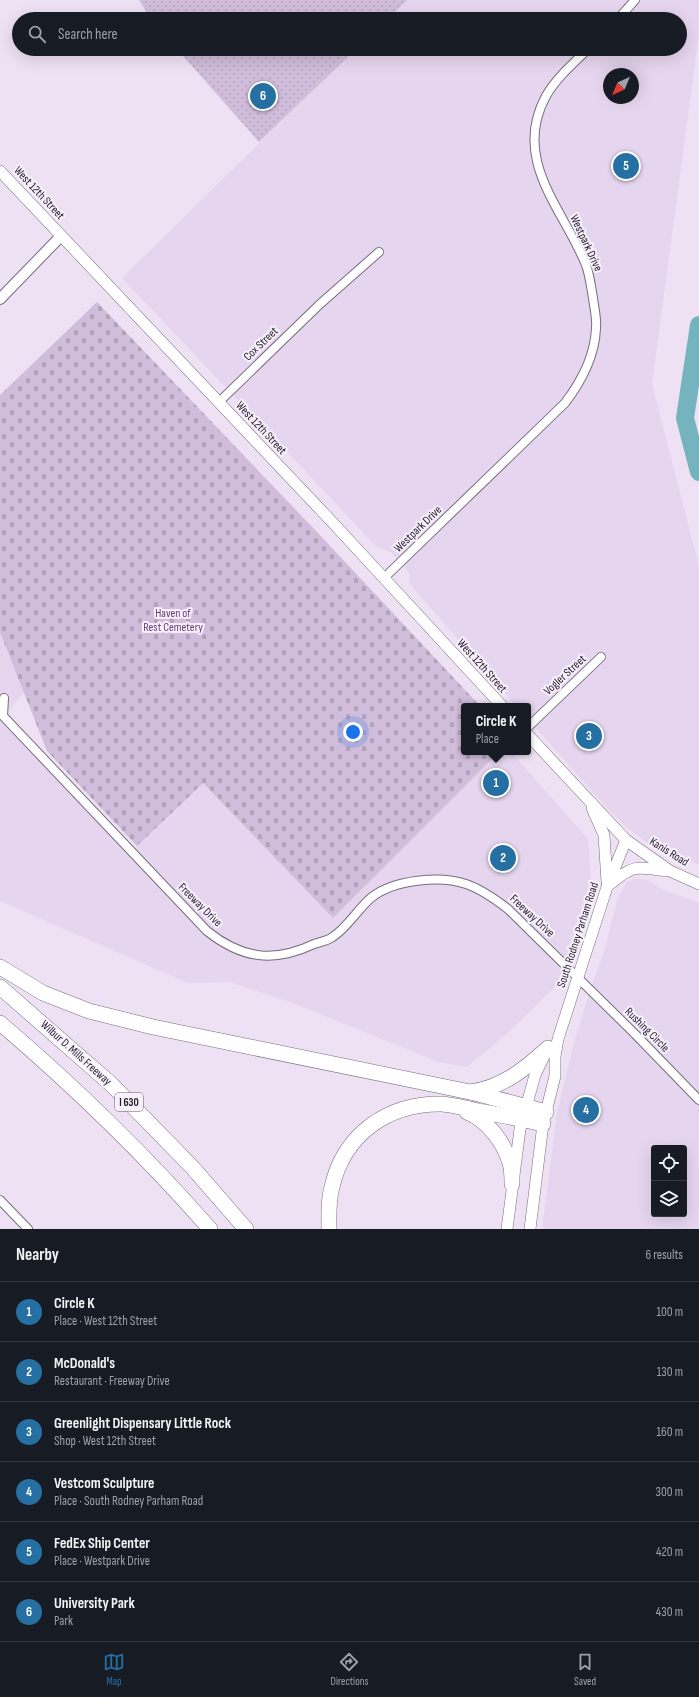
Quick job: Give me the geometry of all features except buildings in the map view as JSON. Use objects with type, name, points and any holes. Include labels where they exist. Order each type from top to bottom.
[{"type":"highway","points":[[0,967],[43,992],[89,1011],[153,1027],[470,1092],[524,1113],[544,1118]]},
{"type":"highway","name":"Wilbur D. Mills Freeway","points":[[0,987],[111,1084],[192,1167],[246,1229]]},
{"type":"highway","name":"I 630","points":[[0,1023],[56,1071],[123,1135],[210,1229]]},
{"type":"highway","points":[[470,1092],[479,1091],[504,1082],[528,1066],[553,1044]]},
{"type":"highway","points":[[329,1229],[329,1208],[332,1187],[339,1166],[350,1145],[359,1135],[380,1120],[396,1111],[427,1105],[443,1104],[524,1113]]},
{"type":"highway","points":[[455,1106],[474,1115],[495,1134],[506,1152],[511,1164],[512,1184]]},
{"type":"highway","points":[[158,1172],[196,1229]]},
{"type":"main road","name":"West 12th Street","points":[[0,171],[219,402],[499,703]]},
{"type":"main road","points":[[531,737],[587,800],[626,840]]},
{"type":"main road","points":[[587,800],[604,835],[607,887]]},
{"type":"main road","name":"South Rodney Parham Road","points":[[508,1229],[516,1153],[524,1113],[537,1071],[553,1044],[607,887],[626,840]]},
{"type":"main road","name":"Kanis Road","points":[[626,840],[670,871],[699,884]]},
{"type":"main road","points":[[607,887],[624,873],[638,867],[670,871]]},
{"type":"main road","name":"South Rodney Parham Road","points":[[530,1229],[544,1118],[555,1076],[555,1056],[553,1044]]},
{"type":"street","points":[[625,12],[636,0]]},
{"type":"street","name":"Westpark Drive","points":[[384,578],[565,403],[574,391],[587,367],[593,347],[596,327],[590,280],[580,252],[540,177],[535,148],[535,129],[546,96],[562,76],[581,56]]},
{"type":"street","points":[[0,299],[61,236]]},
{"type":"street","name":"Cox Street","points":[[219,402],[320,304],[379,252]]},
{"type":"street","name":"Vogler Street","points":[[531,724],[601,658]]},
{"type":"street","name":"Freeway Drive","points":[[4,698],[3,716],[207,931],[219,941],[233,948],[261,956],[274,956],[302,950],[332,938],[372,897],[384,889],[417,881],[450,881],[465,883],[496,900],[508,909],[577,977]]},
{"type":"street","name":"Rushing Circle","points":[[577,977],[699,1100]]},
{"type":"street","points":[[0,1200],[28,1229]]},
{"type":"shaded area","points":[[405,0],[699,0],[699,34],[652,384],[699,566],[699,865],[646,842],[624,825],[606,807],[531,722],[531,703],[513,703],[409,583],[410,574],[391,552],[377,547],[122,278],[348,56],[687,56],[687,12],[393,12]]},
{"type":"shaded area","points":[[0,629],[24,693],[3,716],[132,851],[203,782],[333,918],[496,755],[514,755],[588,839],[591,880],[575,937],[559,983],[510,1031],[467,1067],[439,1062],[285,1000],[229,982],[188,983],[0,901]]},
{"type":"shaded area","points":[[635,878],[647,880],[664,890],[699,903],[699,1229],[542,1229],[557,1113],[573,1047],[590,990],[604,952],[618,897],[627,882]]},
{"type":"green space","points":[[139,0],[407,0],[394,12],[147,12]]},
{"type":"green space","points":[[183,56],[349,56],[259,142]]},
{"type":"green space","name":"Haven of Rest Cemetery","points":[[97,302],[317,532],[477,703],[461,703],[461,755],[496,755],[333,918],[203,783],[137,846],[47,751],[0,632],[0,395]]},
{"type":"waterway","points":[[699,325],[685,418],[699,472]]},
{"type":"place","name":"University Park","points":[[263,96]]},
{"type":"place","name":"FedEx Ship Center","points":[[626,166]]},
{"type":"place","name":"Greenlight Dispensary Little Rock","points":[[589,736]]},
{"type":"place","name":"Circle K","points":[[496,783]]},
{"type":"place","name":"McDonald's","points":[[503,858]]},
{"type":"place","name":"Vestcom Sculpture","points":[[586,1110]]}]
